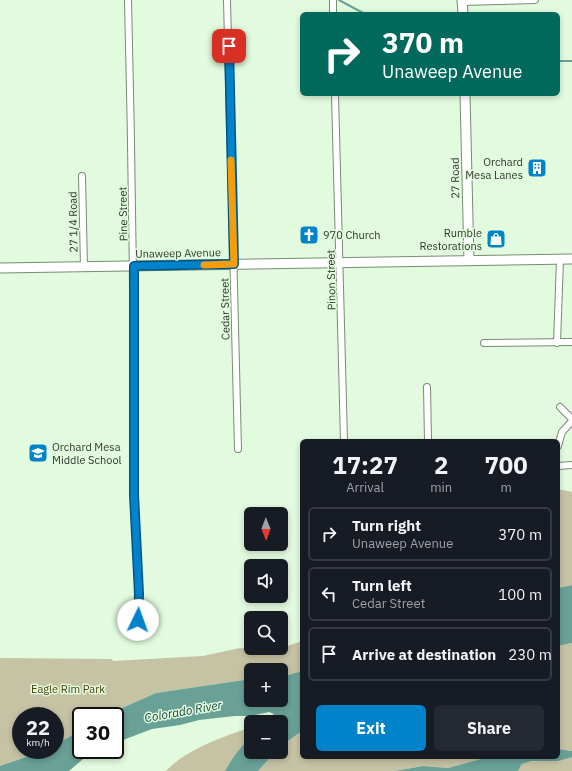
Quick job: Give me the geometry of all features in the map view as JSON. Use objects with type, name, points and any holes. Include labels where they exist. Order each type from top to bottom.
[{"type":"main road","points":[[462,1],[463,12]]},
{"type":"main road","name":"27 Road","points":[[465,96],[469,261]]},
{"type":"main road","name":"Unaweep Avenue","points":[[0,268],[572,259]]},
{"type":"street","name":"Pine Street","points":[[128,0],[134,266],[134,495],[139,594],[138,620]]},
{"type":"street","name":"Cedar Street","points":[[227,0],[238,449]]},
{"type":"street","points":[[333,0],[333,12]]},
{"type":"street","points":[[462,1],[535,0]]},
{"type":"street","name":"Pinon Street","points":[[335,96],[341,262],[344,439]]},
{"type":"street","name":"27 1/4 Road","points":[[82,176],[84,267]]},
{"type":"street","points":[[558,342],[560,260]]},
{"type":"street","points":[[484,343],[572,342]]},
{"type":"street","points":[[427,387],[428,439]]},
{"type":"street","points":[[560,407],[572,420],[562,432],[560,439]]},
{"type":"street","points":[[560,466],[572,465]]},
{"type":"green space","points":[[560,489],[572,492],[572,585],[560,588]]},
{"type":"green space","name":"Eagle Rim Park","points":[[300,642],[300,672],[288,675],[288,663],[244,663],[244,680],[156,693],[124,707],[72,707],[72,735],[64,740],[64,707],[12,707],[12,759],[20,759],[0,766],[0,658],[112,659],[113,661],[203,656],[244,648],[244,655],[288,655],[288,646]]},
{"type":"green space","points":[[572,643],[572,751],[560,749],[560,646]]},
{"type":"green space","points":[[244,730],[244,744],[225,771],[166,771],[184,756],[217,740]]},
{"type":"green space","points":[[300,732],[300,759],[481,759],[448,768],[423,766],[395,771],[258,771],[269,759],[288,759],[288,741]]},
{"type":"green space","points":[[572,757],[572,771],[518,771],[522,764],[528,762],[556,760]]},
{"type":"water","points":[[572,585],[572,643],[560,646],[560,588]]},
{"type":"water","name":"Colorado River","points":[[300,672],[300,732],[288,741],[288,715],[273,715],[274,714],[269,712],[256,715],[199,720],[180,725],[152,729],[124,740],[124,707],[156,693],[244,680],[244,707],[288,707],[288,675]]},
{"type":"water","points":[[72,735],[72,759],[83,759],[69,771],[0,771],[0,766],[20,759],[64,759],[64,740]]},
{"type":"water","points":[[244,744],[244,759],[269,759],[258,771],[225,771]]},
{"type":"water","points":[[560,749],[572,751],[572,757],[558,761],[532,761],[522,764],[518,771],[395,771],[423,766],[448,768],[481,759],[560,759]]},
{"type":"waterway","points":[[339,0],[361,12]]},
{"type":"waterway","points":[[560,61],[572,61]]},
{"type":"slow traffic","points":[[204,265],[234,264],[231,160]]},
{"type":"place","name":"Orchard Mesa Lanes","points":[[537,168]]},
{"type":"place","name":"970 Church","points":[[309,235]]},
{"type":"place","name":"Rumble Restorations","points":[[496,239]]},
{"type":"place","name":"Orchard Mesa Middle School","points":[[38,453]]},
{"type":"route","points":[[138,620],[139,594],[134,495],[134,266],[234,264],[229,46]]}]
